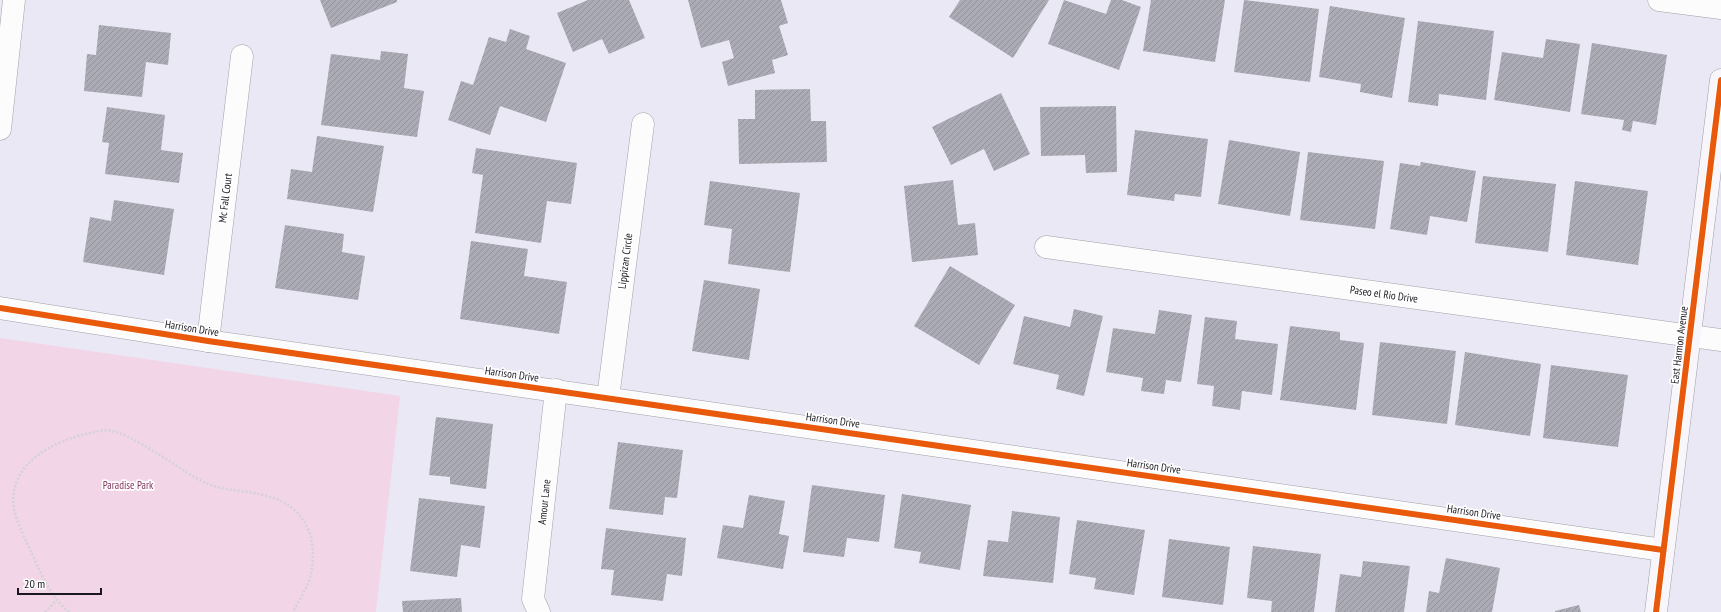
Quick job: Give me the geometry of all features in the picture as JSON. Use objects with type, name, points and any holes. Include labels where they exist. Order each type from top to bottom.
[{"type":"main road","name":"East Harmon Avenue","points":[[1656,612],[1721,80]]},
{"type":"street","points":[[0,129],[14,0]]},
{"type":"street","points":[[1659,0],[1721,8]]},
{"type":"street","name":"Mc Fall Court","points":[[208,341],[242,56]]},
{"type":"street","name":"Lippizan Circle","points":[[608,398],[643,124]]},
{"type":"street","name":"Paseo el Rio Drive","points":[[1046,247],[1690,337],[1721,340]]},
{"type":"street","name":"Harrison Drive","points":[[0,308],[208,341],[1663,550]]},
{"type":"street","name":"Amour Lane","points":[[539,612],[533,599],[556,390]]},
{"type":"path","points":[[69,612],[56,601],[45,584],[14,509],[17,480],[24,467],[49,447],[70,438],[105,430],[127,437],[181,470],[208,484],[224,489],[270,496],[284,502],[294,509],[303,518],[313,546],[311,574],[293,612]]},
{"type":"path","points":[[45,612],[56,601]]},
{"type":"green space","name":"Paradise Park","points":[[0,338],[400,396],[376,612],[0,612]]},
{"type":"building","points":[[320,0],[397,0],[397,2],[331,28]]},
{"type":"building","points":[[588,0],[629,0],[645,38],[609,54],[602,39],[573,52],[557,13]]},
{"type":"building","points":[[688,0],[781,0],[788,23],[779,26],[788,55],[772,60],[775,73],[728,86],[722,62],[734,58],[729,40],[701,48]]},
{"type":"building","points":[[960,0],[1049,0],[1013,58],[949,17]]},
{"type":"building","points":[[1064,0],[1106,14],[1111,0],[1122,0],[1141,7],[1119,70],[1048,44]]},
{"type":"building","points":[[1151,0],[1225,0],[1215,62],[1143,51]]},
{"type":"building","points":[[1244,0],[1319,9],[1310,82],[1234,72]]},
{"type":"building","points":[[1330,6],[1405,18],[1392,98],[1360,92],[1361,84],[1319,77]]},
{"type":"building","points":[[1418,21],[1494,31],[1486,100],[1439,94],[1438,106],[1408,102]]},
{"type":"building","points":[[99,25],[171,33],[168,65],[146,62],[142,97],[84,91],[87,54],[96,55]]},
{"type":"building","points":[[510,29],[530,36],[526,49],[566,63],[546,122],[500,106],[490,135],[448,120],[461,81],[473,85],[489,37],[506,42]]},
{"type":"building","points":[[1546,39],[1580,44],[1570,112],[1494,100],[1502,52],[1543,58]]},
{"type":"building","points":[[1592,43],[1667,55],[1656,125],[1633,121],[1631,132],[1622,130],[1624,120],[1581,114]]},
{"type":"building","points":[[381,51],[408,54],[404,88],[424,91],[417,137],[321,125],[331,54],[380,60]]},
{"type":"building","points":[[810,89],[811,121],[826,121],[827,162],[739,164],[738,119],[755,119],[755,90]]},
{"type":"building","points":[[1001,93],[1030,154],[994,171],[984,149],[951,165],[932,127]]},
{"type":"building","points":[[1116,106],[1117,172],[1086,173],[1085,155],[1041,156],[1040,107]]},
{"type":"building","points":[[107,107],[165,115],[161,150],[183,153],[179,183],[105,174],[109,143],[102,142]]},
{"type":"building","points":[[1135,130],[1208,139],[1201,197],[1175,194],[1174,201],[1127,195]]},
{"type":"building","points":[[317,136],[384,146],[373,212],[287,199],[291,169],[312,172]]},
{"type":"building","points":[[1229,140],[1300,152],[1290,216],[1218,204]]},
{"type":"building","points":[[476,148],[577,163],[571,204],[547,201],[541,243],[475,233],[483,175],[472,173]]},
{"type":"building","points":[[1308,152],[1384,161],[1375,229],[1300,220]]},
{"type":"building","points":[[1421,162],[1476,171],[1467,222],[1430,216],[1427,235],[1390,229],[1400,163],[1420,166]]},
{"type":"building","points":[[1483,176],[1556,184],[1548,252],[1475,243]]},
{"type":"building","points":[[953,180],[958,225],[975,223],[978,255],[912,262],[904,186]]},
{"type":"building","points":[[710,181],[800,193],[790,272],[728,264],[732,229],[704,225]]},
{"type":"building","points":[[1575,181],[1648,191],[1638,265],[1566,255]]},
{"type":"building","points":[[114,200],[174,209],[164,275],[83,262],[90,217],[111,221]]},
{"type":"building","points":[[285,225],[344,234],[342,252],[365,256],[358,300],[275,288]]},
{"type":"building","points":[[471,241],[528,249],[524,276],[567,282],[559,334],[460,319]]},
{"type":"building","points":[[950,266],[1015,305],[979,365],[914,326]]},
{"type":"building","points":[[704,280],[760,289],[749,360],[692,351]]},
{"type":"building","points":[[1074,309],[1103,316],[1084,396],[1056,389],[1059,375],[1013,364],[1024,316],[1070,327]]},
{"type":"building","points":[[1159,310],[1192,315],[1181,382],[1166,380],[1164,394],[1141,391],[1143,378],[1106,372],[1113,328],[1155,334]]},
{"type":"building","points":[[1205,317],[1237,321],[1235,339],[1278,344],[1272,395],[1242,391],[1240,410],[1212,406],[1214,386],[1197,384]]},
{"type":"building","points":[[1290,326],[1340,332],[1340,340],[1364,343],[1356,410],[1280,400]]},
{"type":"building","points":[[1380,342],[1456,351],[1447,424],[1372,415]]},
{"type":"building","points":[[1465,352],[1541,364],[1530,436],[1455,425]]},
{"type":"building","points":[[1551,365],[1628,375],[1618,447],[1543,438]]},
{"type":"building","points":[[436,417],[493,424],[486,489],[450,484],[450,477],[429,475]]},
{"type":"building","points":[[618,442],[683,450],[677,498],[665,497],[663,515],[609,509]]},
{"type":"building","points":[[812,485],[885,495],[879,542],[847,538],[844,557],[803,552]]},
{"type":"building","points":[[902,494],[971,505],[960,570],[919,563],[921,552],[894,548]]},
{"type":"building","points":[[749,495],[785,501],[779,534],[789,536],[783,569],[717,558],[723,525],[743,528]]},
{"type":"building","points":[[419,498],[485,506],[480,548],[461,545],[457,577],[410,571]]},
{"type":"building","points":[[1012,511],[1060,517],[1053,583],[983,576],[988,540],[1008,542]]},
{"type":"building","points":[[1077,520],[1145,530],[1134,595],[1094,589],[1096,578],[1069,574]]},
{"type":"building","points":[[606,528],[686,538],[682,576],[667,574],[663,601],[611,595],[614,570],[601,569]]},
{"type":"building","points":[[1169,539],[1230,547],[1223,605],[1162,597]]},
{"type":"building","points":[[1253,546],[1321,554],[1314,612],[1271,612],[1272,601],[1247,598]]},
{"type":"building","points":[[1446,558],[1500,568],[1492,612],[1426,612],[1429,591],[1439,593]]},
{"type":"building","points":[[1363,561],[1410,566],[1404,612],[1335,612],[1340,574],[1361,577]]},
{"type":"building","points":[[461,598],[462,612],[403,612],[402,601]]},
{"type":"building","points":[[1579,605],[1581,612],[1555,612],[1555,611]]},
{"type":"cycle path","points":[[1656,612],[1721,80]]},
{"type":"cycle path","points":[[0,308],[208,341],[1663,550]]}]
